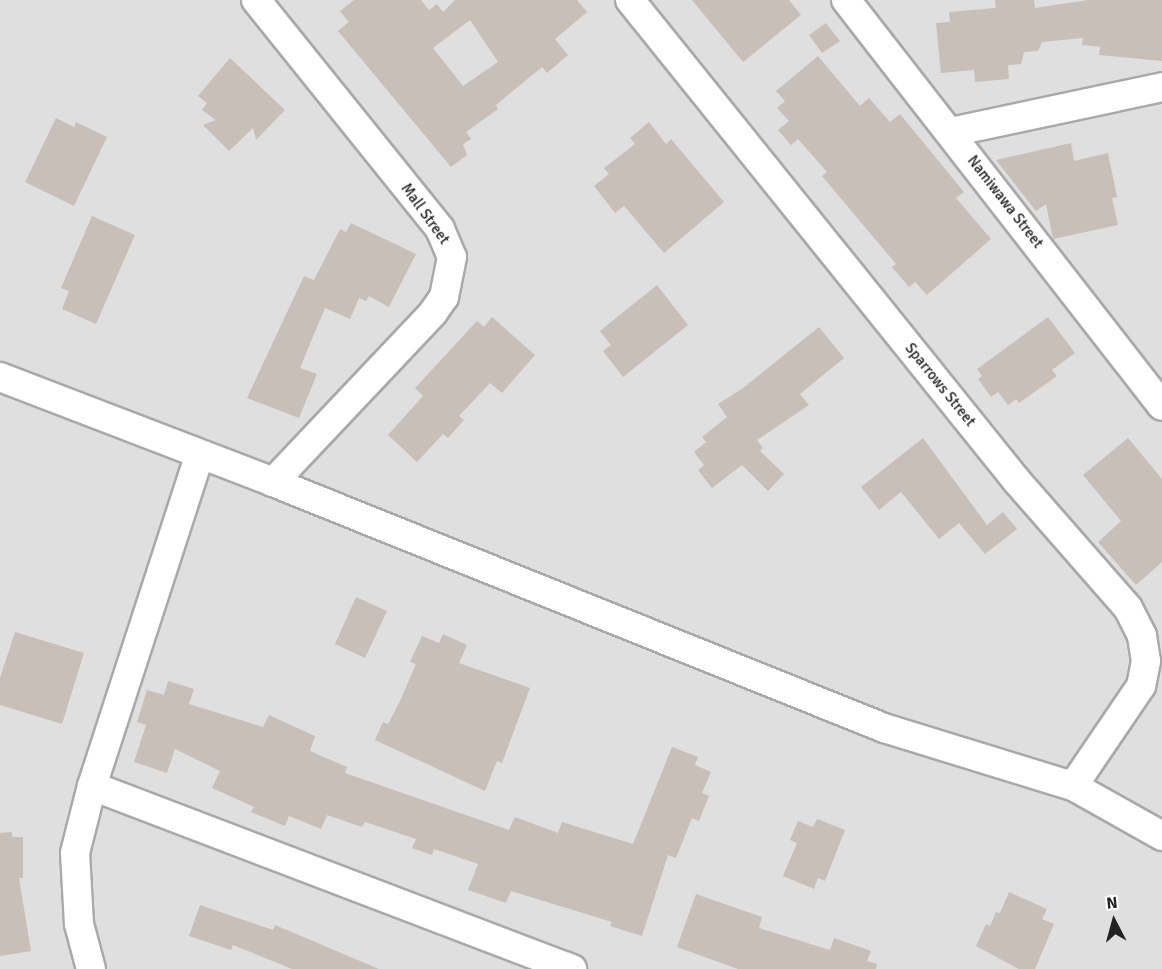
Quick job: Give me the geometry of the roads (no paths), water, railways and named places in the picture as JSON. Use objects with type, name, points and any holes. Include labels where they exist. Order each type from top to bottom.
[{"type":"street","name":"Mall Street","points":[[256,0],[440,230],[452,257],[444,297],[433,313],[273,482]]},
{"type":"street","name":"Sparrows Street","points":[[630,0],[1016,480],[1128,608],[1142,636],[1146,661],[1141,686],[1073,786]]},
{"type":"street","name":"Namiwawa Street","points":[[846,0],[1152,377],[1162,406]]},
{"type":"street","points":[[951,132],[1162,87]]},
{"type":"street","points":[[0,377],[199,456],[273,482],[884,728],[1073,786],[1162,836]]},
{"type":"street","points":[[92,969],[79,924],[75,853],[92,786],[199,456]]},
{"type":"street","points":[[92,786],[572,969]]}]
